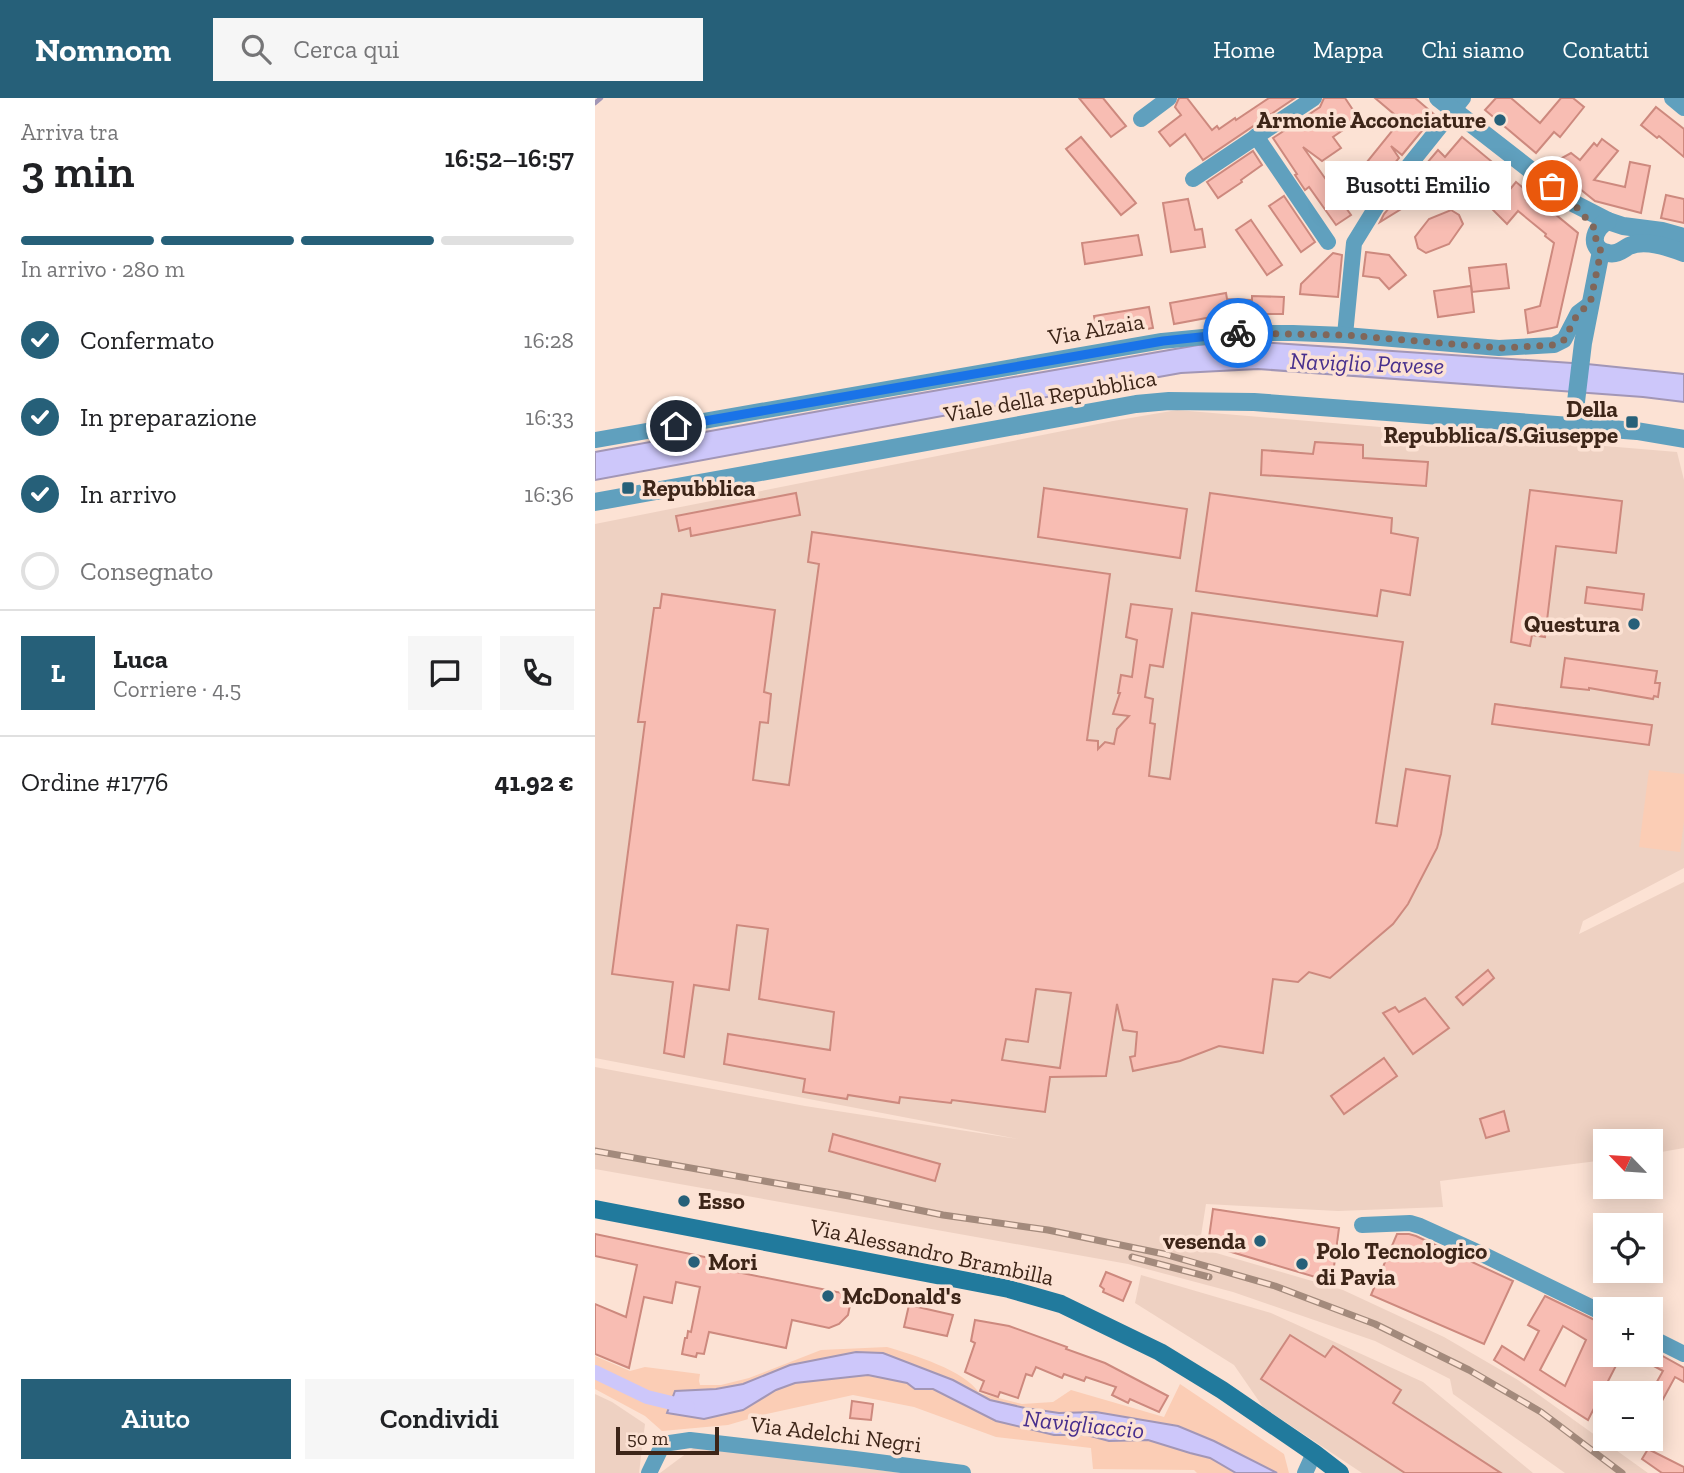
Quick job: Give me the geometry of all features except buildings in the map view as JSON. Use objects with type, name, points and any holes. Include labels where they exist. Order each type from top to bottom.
[{"type":"main road","name":"Via Alessandro Brambilla","points":[[595,1209],[1009,1289],[1061,1304],[1160,1352],[1222,1390],[1340,1473]]},
{"type":"street","points":[[1141,119],[1168,98]]},
{"type":"street","points":[[1193,179],[1314,98]]},
{"type":"street","points":[[1439,98],[1458,104],[1602,226],[1662,231],[1684,237]]},
{"type":"street","points":[[1672,98],[1684,108]]},
{"type":"street","points":[[1345,335],[1354,243],[1378,204],[1458,104]]},
{"type":"street","points":[[1256,136],[1328,242]]},
{"type":"street","points":[[1602,226],[1595,238],[1601,251],[1612,254],[1642,243],[1684,253]]},
{"type":"street","points":[[1573,426],[1590,304],[1601,251]]},
{"type":"street","name":"Via Alzaia","points":[[595,440],[1163,341],[1244,333],[1345,335],[1500,348],[1554,345],[1564,340],[1578,313],[1590,304]]},
{"type":"street","name":"Viale della Repubblica","points":[[595,502],[1136,404],[1169,401],[1254,402],[1637,431],[1684,439]]},
{"type":"street","points":[[1362,1225],[1410,1223],[1420,1226],[1593,1308]]},
{"type":"street","points":[[1663,1344],[1684,1354]]},
{"type":"street","name":"Via Adelchi Negri","points":[[649,1473],[663,1444],[690,1440],[963,1473]]},
{"type":"street","points":[[1305,1473],[1314,1453]]},
{"type":"shaded area","points":[[1177,410],[1677,452],[1684,480],[1684,868],[1583,921],[1579,934],[1684,882],[1684,1148],[1663,1152],[1663,1129],[1593,1129],[1593,1162],[1440,1181],[1443,1207],[1338,1211],[1206,1204],[1199,1248],[1343,1290],[1444,1337],[1518,1380],[1593,1434],[1593,1451],[1617,1451],[1648,1473],[1565,1473],[1453,1394],[1450,1379],[1375,1341],[1233,1292],[1128,1264],[595,1169],[595,1067],[805,1106],[1018,1139],[595,1058],[595,524]]},
{"type":"shaded area","points":[[1649,770],[1684,774],[1684,821],[1680,852],[1639,847]]},
{"type":"shaded area","points":[[1141,1275],[1271,1313],[1423,1382],[1533,1473],[1362,1473],[1263,1407],[1234,1365],[1135,1303]]},
{"type":"shaded area","points":[[887,1347],[951,1370],[979,1393],[1022,1404],[1053,1402],[1071,1390],[1164,1417],[1180,1384],[1284,1454],[1289,1473],[1277,1473],[1178,1426],[1096,1412],[1059,1413],[990,1400],[953,1380],[883,1353],[856,1352],[790,1365],[743,1384],[716,1389],[693,1389],[743,1410],[776,1390],[795,1383],[868,1375],[907,1383],[915,1388],[933,1389],[970,1408],[1054,1435],[1087,1435],[1109,1441],[1148,1440],[1210,1458],[1236,1473],[1093,1469],[1091,1448],[996,1437],[914,1407],[853,1395],[728,1425],[662,1431],[645,1416],[595,1389],[595,1356],[630,1371],[645,1367],[700,1374],[700,1385],[721,1385],[749,1378],[821,1350]]},
{"type":"shaded area","points":[[595,1394],[645,1424],[639,1473],[595,1473]]},
{"type":"shaded area","points":[[695,1447],[902,1473],[660,1473]]},
{"type":"water","name":"Naviglio Pavese","points":[[1244,341],[1587,364],[1684,374],[1684,402],[1258,369],[1181,373],[595,480],[595,452],[1198,345]]},
{"type":"water","points":[[856,1352],[883,1353],[953,1380],[990,1400],[1059,1413],[1096,1412],[1178,1426],[1277,1473],[1236,1473],[1210,1458],[1148,1440],[1109,1441],[1087,1435],[1054,1435],[996,1421],[933,1389],[915,1389],[907,1383],[868,1375],[795,1383],[776,1390],[743,1410],[704,1419],[667,1413],[675,1391],[716,1389],[743,1384],[790,1365]]},
{"type":"waterway","points":[[595,103],[601,98]]},
{"type":"waterway","name":"Navigliaccio","points":[[595,1372],[647,1397],[688,1407]]},
{"type":"railway","points":[[595,1151],[943,1215],[1048,1230],[1164,1254],[1275,1286],[1375,1324],[1469,1370],[1541,1412],[1622,1473]]},
{"type":"railway","points":[[1132,1257],[1209,1277]]},
{"type":"way so far","points":[[1238,333],[1345,335],[1500,348],[1554,345],[1564,340],[1578,313],[1590,304],[1601,251],[1596,245],[1596,230],[1573,203],[1552,186]]},
{"type":"place","name":"Armonie Acconciature","points":[[1500,120]]},
{"type":"place","name":"Busotti Emilio","points":[[1552,186]]},
{"type":"place","name":"Della Repubblica/S.Giuseppe","points":[[1632,422]]},
{"type":"place","name":"Repubblica","points":[[628,488]]},
{"type":"place","name":"Questura","points":[[1634,624]]},
{"type":"place","name":"Esso","points":[[684,1201]]},
{"type":"place","name":"vesenda","points":[[1260,1241]]},
{"type":"place","name":"Mori","points":[[694,1262]]},
{"type":"place","name":"Polo Tecnologico di Pavia","points":[[1302,1264]]},
{"type":"place","name":"McDonald's","points":[[828,1296]]},
{"type":"route","points":[[676,426],[1163,341],[1238,333]]}]
